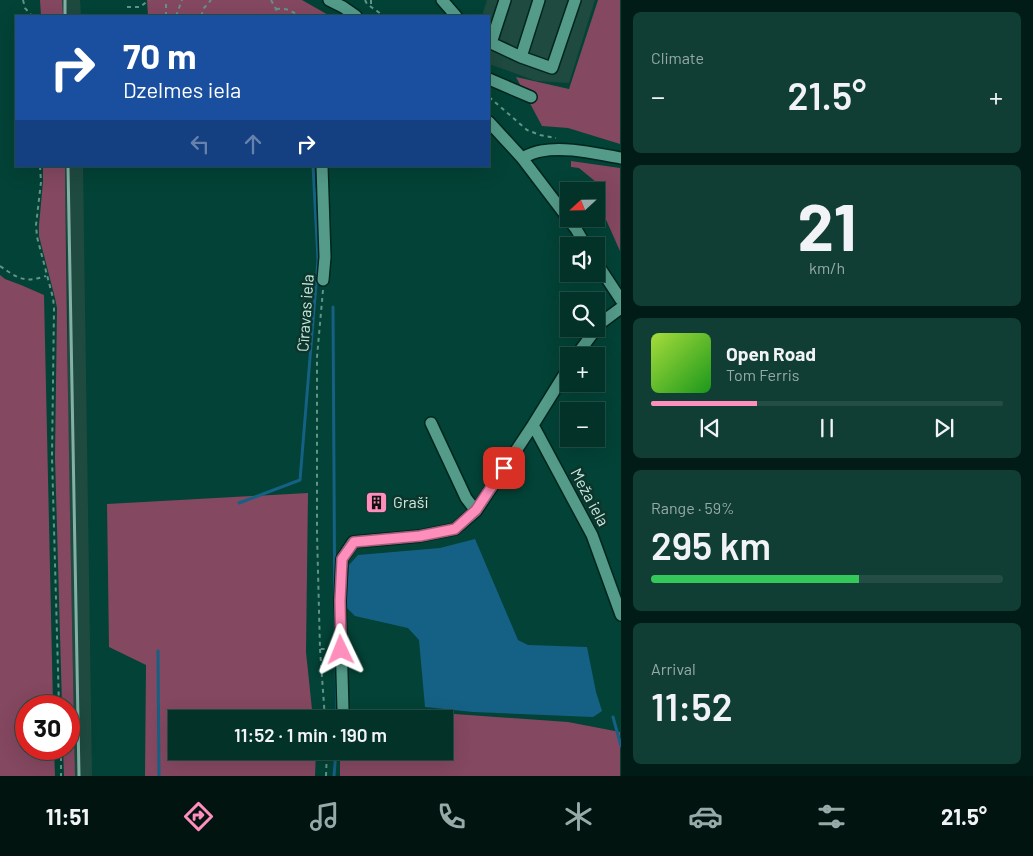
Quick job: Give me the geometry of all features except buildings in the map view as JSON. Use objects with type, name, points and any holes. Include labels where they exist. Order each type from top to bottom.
[{"type":"street","points":[[329,0],[354,15]]},
{"type":"street","points":[[442,0],[455,15]]},
{"type":"street","points":[[504,0],[490,43],[552,68],[575,0]]},
{"type":"street","points":[[521,57],[539,0]]},
{"type":"street","points":[[490,79],[531,97]]},
{"type":"street","points":[[490,123],[522,158],[581,237]]},
{"type":"street","points":[[522,158],[536,152],[553,150],[581,151],[620,158]]},
{"type":"street","name":"Cīravas iela","points":[[322,167],[325,249],[324,280]]},
{"type":"street","points":[[605,276],[620,300]]},
{"type":"street","points":[[605,320],[620,308]]},
{"type":"street","points":[[343,710],[340,601],[342,559],[354,542],[420,536],[455,529],[476,510],[560,382]]},
{"type":"street","points":[[431,423],[466,498],[476,510]]},
{"type":"street","name":"Meža iela","points":[[533,425],[592,535],[620,615]]},
{"type":"path","points":[[23,0],[25,8],[31,15]]},
{"type":"path","points":[[127,8],[140,7],[149,0]]},
{"type":"path","points":[[166,0],[166,15]]},
{"type":"path","points":[[176,15],[182,0]]},
{"type":"path","points":[[201,15],[204,8],[211,0]]},
{"type":"path","points":[[271,0],[278,15]]},
{"type":"path","points":[[365,0],[383,15]]},
{"type":"path","points":[[371,0],[371,7]]},
{"type":"path","points":[[276,8],[285,8],[296,15]]},
{"type":"path","points":[[490,98],[527,130],[560,139]]},
{"type":"path","points":[[40,167],[41,182],[36,225],[37,237],[54,308],[52,457],[60,695]]},
{"type":"path","points":[[0,266],[15,276],[32,280],[46,276]]},
{"type":"path","name":"Cīravas iela","points":[[324,280],[317,357],[317,532],[320,649],[324,710]]},
{"type":"path","points":[[320,649],[341,650]]},
{"type":"path","points":[[60,760],[61,776]]},
{"type":"path","points":[[326,776],[327,760]]},
{"type":"shaded area","points":[[40,0],[62,0],[63,15],[41,15]]},
{"type":"shaded area","points":[[62,0],[80,0],[81,15],[63,15]]},
{"type":"shaded area","points":[[147,0],[302,0],[328,15],[148,15]]},
{"type":"shaded area","points":[[487,0],[595,0],[569,83],[536,81],[490,64],[490,15],[482,15]]},
{"type":"shaded area","points":[[598,0],[620,0],[620,144],[568,128],[542,126],[516,77],[569,89]]},
{"type":"shaded area","points":[[571,161],[620,168],[620,251],[605,217],[605,182],[596,182],[579,168],[571,167]]},
{"type":"shaded area","points":[[43,167],[65,167],[74,695],[62,695],[55,457],[57,308],[39,236]]},
{"type":"shaded area","points":[[65,167],[83,167],[92,776],[75,776],[75,760],[80,760],[80,695],[73,695]]},
{"type":"shaded area","points":[[0,275],[5,279],[44,295],[53,695],[15,695],[15,760],[54,760],[55,776],[0,776]]},
{"type":"shaded area","points":[[308,493],[306,652],[312,710],[168,710],[168,760],[316,760],[315,776],[145,776],[146,665],[109,647],[107,504]]},
{"type":"shaded area","points":[[475,539],[518,640],[528,645],[587,647],[596,692],[602,711],[593,717],[473,712],[425,707],[419,640],[408,628],[355,616],[346,607],[349,565],[358,555],[440,548]]},
{"type":"shaded area","points":[[453,714],[568,722],[620,732],[620,776],[340,776],[340,760],[453,760]]},
{"type":"shaded area","points":[[63,760],[75,760],[75,776],[64,776]]},
{"type":"waterway","points":[[239,503],[300,480],[318,260],[313,167]]},
{"type":"waterway","points":[[333,307],[335,643]]},
{"type":"waterway","points":[[158,651],[159,776]]},
{"type":"waterway","points":[[336,658],[337,710]]},
{"type":"waterway","points":[[613,717],[621,746]]},
{"type":"waterway","points":[[334,776],[335,760]]},
{"type":"railway","points":[[65,0],[65,15]]},
{"type":"railway","points":[[68,167],[79,776]]},
{"type":"place","name":"Graši","points":[[377,502]]},
{"type":"route","points":[[341,650],[340,601],[342,559],[354,542],[420,536],[455,529],[476,510],[504,468]]}]
